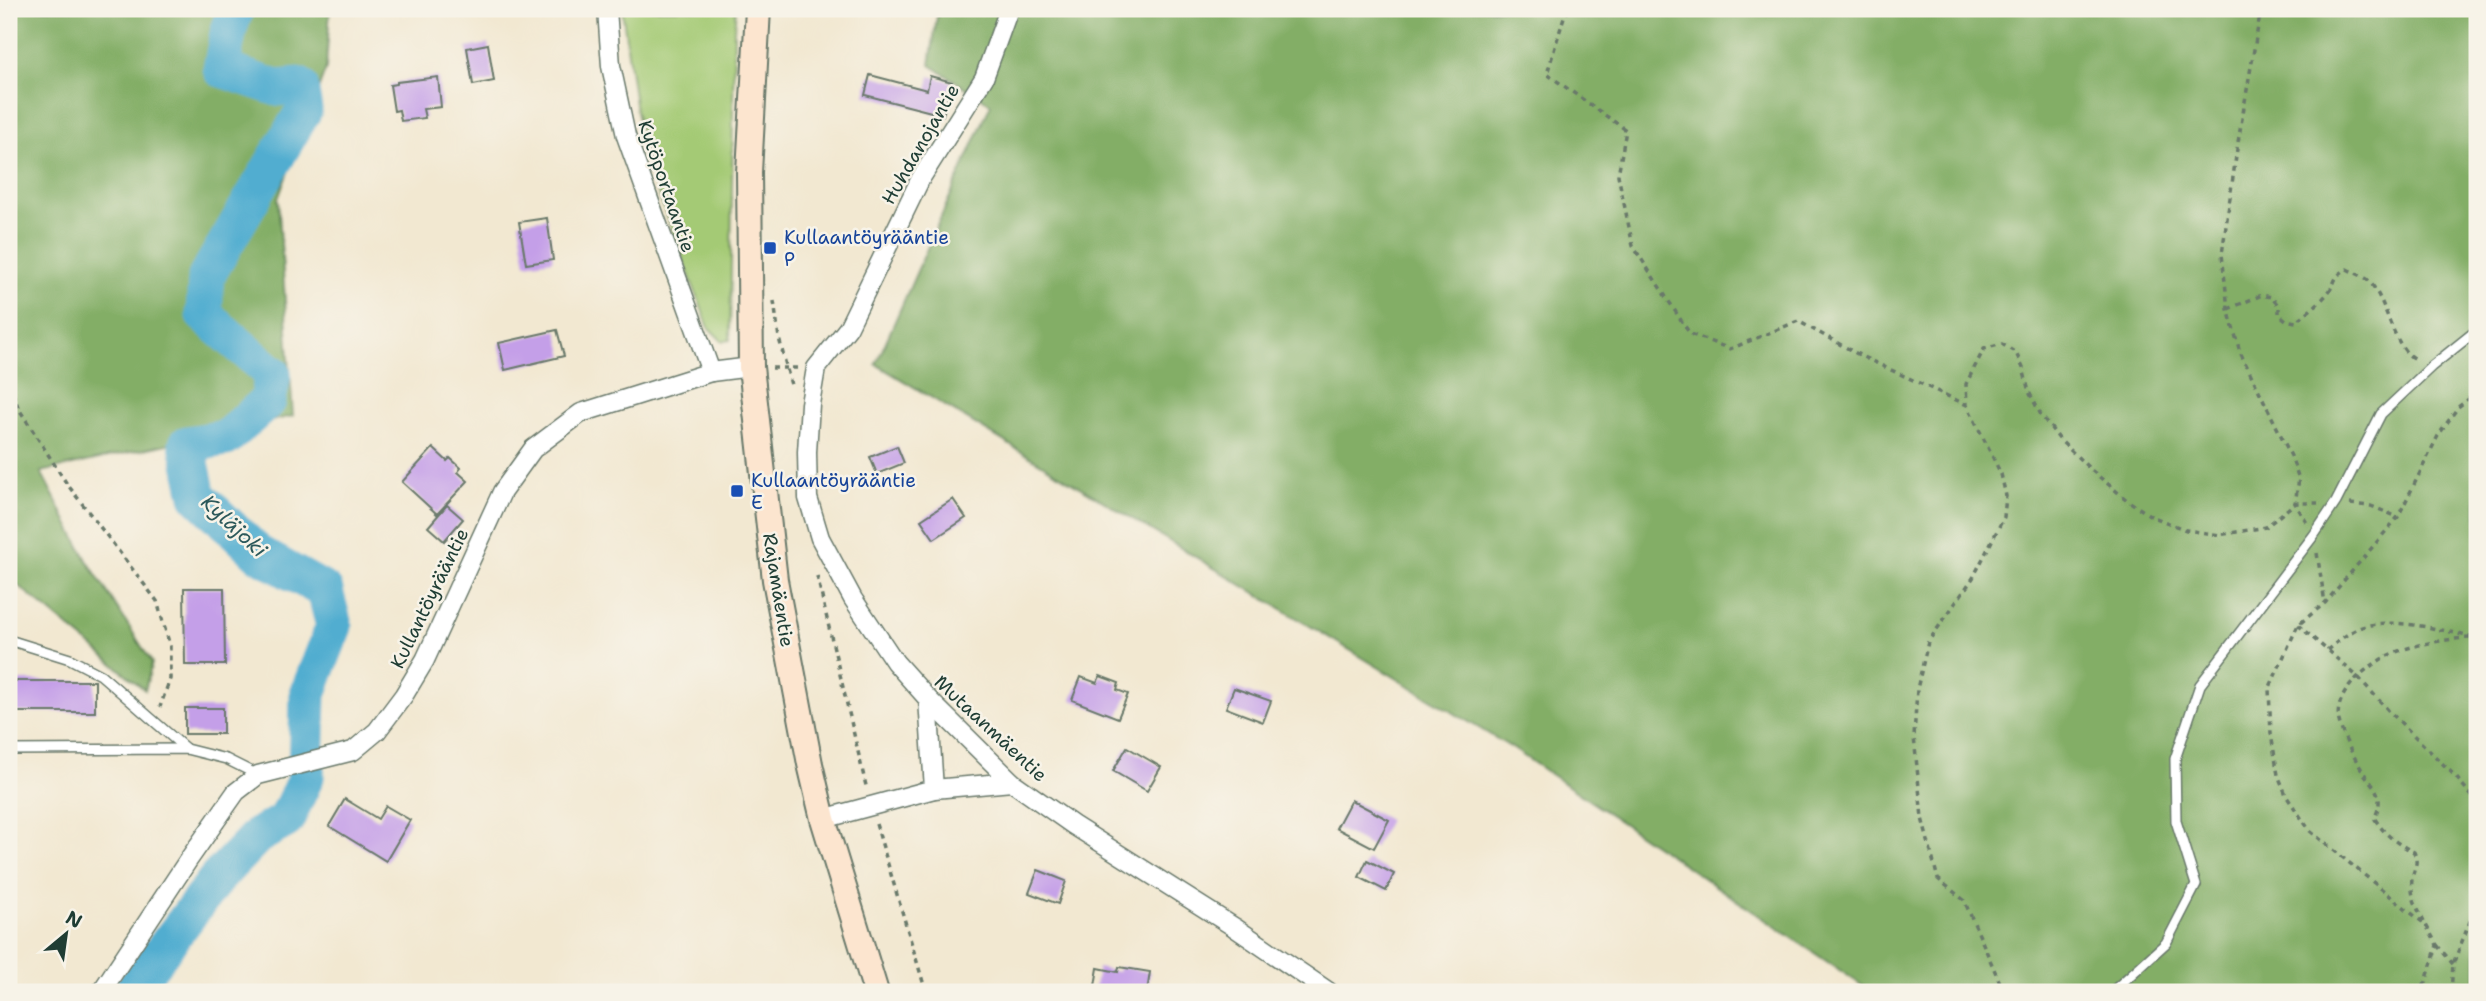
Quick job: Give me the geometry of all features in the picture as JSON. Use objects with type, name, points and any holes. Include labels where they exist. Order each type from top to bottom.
[{"type":"main road","name":"Rajamäentie","points":[[758,9],[749,172],[751,368],[775,580],[823,819],[876,992]]},
{"type":"street","name":"Kytöportaantie","points":[[607,9],[611,66],[626,136],[711,372]]},
{"type":"street","name":"Huhdanojantie","points":[[816,368],[848,328],[921,178],[984,78],[1009,9]]},
{"type":"street","name":"Kullantöyrääntie","points":[[101,992],[188,859],[236,793],[258,775],[353,751],[377,731],[404,695],[425,660],[502,492],[533,449],[581,414],[711,372],[751,368]]},
{"type":"street","name":"Mutaanmäentie","points":[[816,368],[810,404],[808,498],[820,538],[853,600],[895,662],[928,699],[1012,782],[1073,825],[1234,927],[1329,992]]},
{"type":"street","points":[[928,699],[934,789]]},
{"type":"street","points":[[823,819],[934,789],[1012,782]]},
{"type":"lane","points":[[2112,992],[2166,943],[2196,885],[2176,821],[2175,759],[2200,685],[2314,535],[2336,502],[2381,414],[2432,366],[2477,331]]},
{"type":"lane","points":[[9,640],[70,659],[101,675],[186,749]]},
{"type":"lane","points":[[9,750],[186,749],[226,759],[258,775]]},
{"type":"path","points":[[1569,9],[1564,17],[1547,74],[1626,130],[1618,175],[1633,246],[1690,334],[1730,349],[1798,321],[1863,357],[1967,405]]},
{"type":"path","points":[[2004,992],[1964,900],[1938,879],[1922,818],[1914,737],[1917,689],[1928,642],[1973,578],[2004,517],[2006,496],[2001,474],[1967,405],[1966,384],[1984,349],[2002,344],[2016,353],[2029,392],[2041,415],[2060,440],[2099,477],[2151,516],[2186,530],[2219,535],[2266,527],[2295,503],[2299,480],[2291,456],[2240,352],[2228,309],[2222,254],[2261,9]]},
{"type":"path","points":[[2228,309],[2262,295],[2271,297],[2279,306],[2279,314],[2286,320],[2296,322],[2331,290],[2336,275],[2347,269],[2366,278],[2382,300],[2398,339],[2412,358],[2432,366]]},
{"type":"path","points":[[751,368],[816,368]]},
{"type":"path","points":[[9,384],[19,409],[67,484],[157,601],[170,646],[170,679],[155,722]]},
{"type":"path","points":[[2426,925],[2310,831],[2287,797],[2278,775],[2271,734],[2269,689],[2298,625],[2325,603],[2398,517],[2438,436],[2458,407],[2477,393]]},
{"type":"path","points":[[2295,503],[2314,535],[2325,603]]},
{"type":"path","points":[[2327,650],[2355,629],[2384,624],[2408,624],[2475,638]]},
{"type":"path","points":[[2298,625],[2358,677],[2477,802]]},
{"type":"path","points":[[2453,964],[2437,945],[2414,902],[2412,880],[2418,862],[2414,852],[2399,845],[2384,833],[2375,819],[2380,802],[2377,791],[2364,774],[2340,723],[2338,709],[2348,688],[2358,677],[2389,655],[2446,640],[2475,638]]},
{"type":"path","points":[[2451,992],[2453,964],[2477,904]]},
{"type":"path","points":[[2416,992],[2427,982],[2437,945]]},
{"type":"green space","points":[[9,9],[330,9],[326,68],[278,199],[293,416],[41,472],[87,560],[152,663],[145,690],[9,578]]},
{"type":"green space","points":[[622,9],[736,9],[730,340],[722,341],[709,328],[653,179],[636,112]]},
{"type":"green space","points":[[938,9],[2477,9],[2477,992],[1872,992],[1512,748],[876,364],[991,104],[930,65]]},
{"type":"building","points":[[488,44],[494,81],[473,85],[467,48]]},
{"type":"building","points":[[870,75],[927,90],[930,76],[952,82],[943,115],[865,95]]},
{"type":"building","points":[[438,77],[441,107],[423,109],[425,118],[401,121],[399,110],[394,111],[390,85]]},
{"type":"building","points":[[547,218],[553,260],[526,264],[519,222]]},
{"type":"building","points":[[557,330],[564,356],[505,370],[499,343]]},
{"type":"building","points":[[897,446],[904,463],[877,474],[870,457]]},
{"type":"building","points":[[433,448],[447,461],[450,458],[461,468],[458,472],[468,481],[437,514],[402,482]]},
{"type":"building","points":[[953,499],[966,518],[934,539],[921,520]]},
{"type":"building","points":[[447,505],[463,519],[444,541],[428,527]]},
{"type":"building","points":[[184,588],[224,588],[225,665],[185,665]]},
{"type":"building","points":[[1100,676],[1119,683],[1117,690],[1128,694],[1118,718],[1072,700],[1081,677],[1097,683]]},
{"type":"building","points":[[14,681],[95,681],[95,712],[14,712]]},
{"type":"building","points":[[1234,688],[1271,701],[1263,722],[1226,708]]},
{"type":"building","points":[[185,708],[223,708],[223,734],[185,734]]},
{"type":"building","points":[[1127,747],[1161,767],[1147,791],[1113,771]]},
{"type":"building","points":[[345,799],[378,819],[386,806],[410,820],[386,861],[329,826]]},
{"type":"building","points":[[1351,800],[1389,820],[1374,848],[1336,828]]},
{"type":"building","points":[[1367,860],[1394,874],[1386,891],[1359,877]]},
{"type":"building","points":[[1038,870],[1066,881],[1058,904],[1029,893]]},
{"type":"building","points":[[1119,967],[1150,972],[1147,992],[1094,992],[1098,968],[1118,972]]},
{"type":"waterway","name":"Kyläjoki","points":[[131,992],[216,879],[257,836],[286,820],[306,777],[308,693],[334,626],[325,591],[259,554],[198,496],[187,444],[226,438],[268,401],[273,374],[204,315],[206,277],[304,110],[300,86],[277,88],[221,69],[229,28],[236,9]]},
{"type":"place","name":"Kullaantöyrääntie P","points":[[770,248]]},
{"type":"place","name":"Kullaantöyrääntie E","points":[[737,491]]}]
